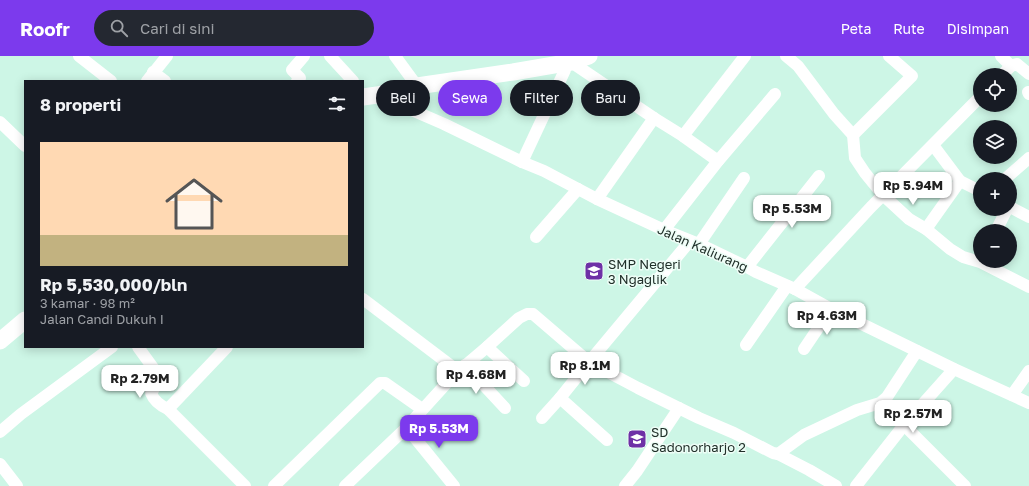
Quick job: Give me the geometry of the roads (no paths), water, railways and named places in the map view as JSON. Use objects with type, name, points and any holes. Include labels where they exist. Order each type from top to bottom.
[{"type":"main road","points":[[430,84],[513,72],[568,66],[589,56]]},
{"type":"main road","points":[[0,341],[24,321]]},
{"type":"street","points":[[79,56],[110,80]]},
{"type":"street","points":[[161,80],[150,77],[167,56]]},
{"type":"street","points":[[298,80],[300,78],[292,70],[304,56]]},
{"type":"street","points":[[330,56],[352,80]]},
{"type":"street","points":[[395,56],[413,80]]},
{"type":"street","points":[[683,136],[745,56]]},
{"type":"street","points":[[786,56],[798,66],[834,114],[853,135],[855,158],[883,195],[909,219],[926,229],[963,257],[973,260]]},
{"type":"street","points":[[853,135],[912,76],[889,56]]},
{"type":"street","points":[[1001,56],[1011,66],[1017,64],[1029,74]]},
{"type":"street","points":[[522,162],[568,66],[683,136],[718,161]]},
{"type":"street","points":[[664,230],[718,161],[775,94]]},
{"type":"street","name":"Jalan Kaliurang","points":[[367,95],[444,124],[522,162],[544,171],[597,199],[791,287],[831,310],[1029,403]]},
{"type":"street","points":[[746,345],[791,287],[973,104]]},
{"type":"street","points":[[597,199],[654,118]]},
{"type":"street","points":[[0,122],[24,145]]},
{"type":"street","points":[[933,145],[960,180],[973,187]]},
{"type":"street","points":[[1013,172],[1029,158]]},
{"type":"street","points":[[747,267],[819,176]]},
{"type":"street","points":[[542,418],[589,362],[694,243],[744,178]]},
{"type":"street","points":[[926,229],[960,180]]},
{"type":"street","points":[[536,237],[578,189]]},
{"type":"street","points":[[1017,211],[1029,217]]},
{"type":"street","points":[[992,268],[1029,287]]},
{"type":"street","points":[[364,300],[462,368],[505,408]]},
{"type":"street","points":[[804,349],[831,310]]},
{"type":"street","points":[[345,486],[406,427],[462,368],[519,318],[527,314],[533,314],[589,362],[679,408],[734,432],[778,454],[836,486]]},
{"type":"street","points":[[487,347],[524,381]]},
{"type":"street","points":[[0,432],[21,414],[111,348]]},
{"type":"street","points":[[139,348],[159,376],[159,380],[150,393],[153,398],[163,407],[168,409],[245,486]]},
{"type":"street","points":[[168,409],[226,348]]},
{"type":"street","points":[[778,454],[804,435],[857,410],[880,403],[887,397],[918,351]]},
{"type":"street","points":[[856,486],[904,425],[954,369]]},
{"type":"street","points":[[1012,395],[1029,370]]},
{"type":"street","points":[[274,486],[380,383],[385,383],[422,409]]},
{"type":"street","points":[[560,398],[607,440]]},
{"type":"street","points":[[624,486],[637,471],[679,408]]},
{"type":"street","points":[[904,425],[965,486]]},
{"type":"street","points":[[406,427],[454,486]]},
{"type":"street","points":[[0,464],[17,486]]},
{"type":"place","name":"SMP Negeri 3 Ngaglik","points":[[594,271]]},
{"type":"place","name":"SD Sadonorharjo 2","points":[[637,439]]}]
